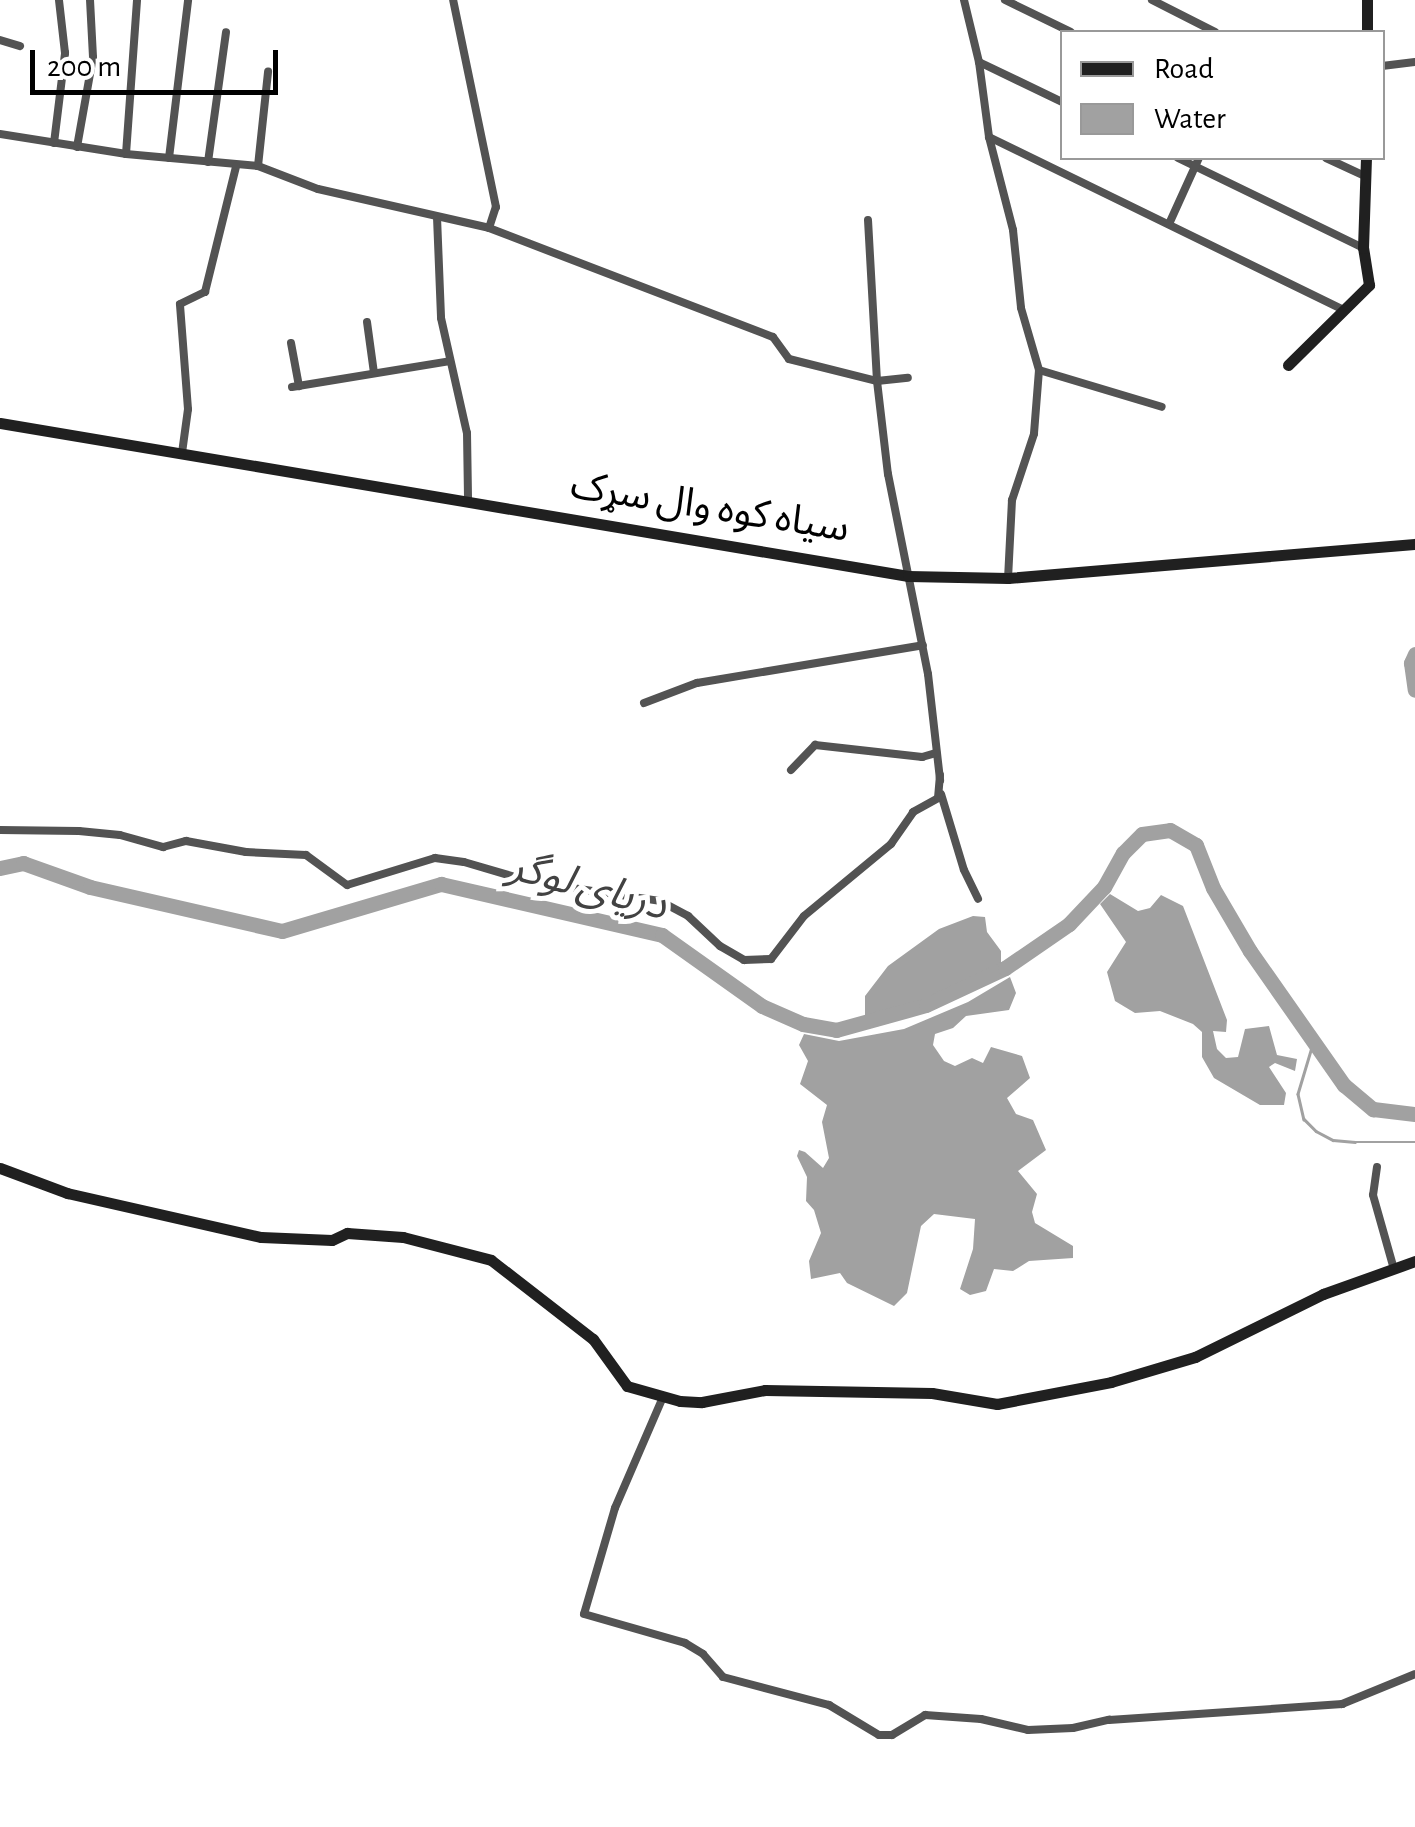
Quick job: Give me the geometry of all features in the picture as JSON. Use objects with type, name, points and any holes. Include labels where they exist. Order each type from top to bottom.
[{"type":"street","points":[[54,142],[64,53],[59,0]]},
{"type":"street","points":[[77,147],[93,57],[90,0]]},
{"type":"street","points":[[126,154],[137,0]]},
{"type":"street","points":[[169,158],[188,0]]},
{"type":"street","points":[[452,0],[496,208],[489,228]]},
{"type":"street","points":[[964,0],[979,62],[989,137],[1014,230],[1021,308],[1039,370],[1034,434],[1012,500],[1008,578]]},
{"type":"street","points":[[1005,0],[1067,30]]},
{"type":"street","points":[[1152,0],[1212,30]]},
{"type":"street","points":[[1366,30],[1367,0]]},
{"type":"street","points":[[208,162],[226,32]]},
{"type":"street","points":[[0,40],[20,46]]},
{"type":"street","points":[[979,62],[1060,101]]},
{"type":"street","points":[[1385,66],[1415,62]]},
{"type":"street","points":[[258,166],[268,72]]},
{"type":"street","points":[[0,134],[126,154],[258,166],[318,189],[489,228],[773,336],[788,359],[877,381],[908,378]]},
{"type":"street","points":[[989,137],[1344,310]]},
{"type":"street","points":[[1330,160],[1365,176]]},
{"type":"street","points":[[1288,365],[1370,285],[1364,248],[1366,160]]},
{"type":"street","points":[[1169,224],[1197,162],[1364,248]]},
{"type":"street","points":[[182,453],[188,409],[180,304],[205,292],[236,167]]},
{"type":"street","points":[[437,216],[442,318],[467,433],[468,498]]},
{"type":"street","points":[[868,220],[877,381],[923,645],[936,753],[964,870],[978,899]]},
{"type":"street","points":[[367,322],[374,372]]},
{"type":"street","points":[[291,343],[296,387],[450,360]]},
{"type":"street","points":[[1039,370],[1162,407]]},
{"type":"street","name":"سیاه کوه وال سړک","points":[[0,423],[468,498],[908,576],[1008,578],[1415,544]]},
{"type":"street","points":[[644,703],[697,684],[923,645]]},
{"type":"street","points":[[792,770],[815,745],[922,757],[936,753]]},
{"type":"street","points":[[0,830],[78,831],[131,837],[163,847],[186,841],[246,852],[306,855],[347,885],[435,858],[464,862],[532,882],[660,901],[688,916],[720,946],[744,960],[771,960],[804,916],[891,844],[912,812],[938,798],[940,776]]},
{"type":"street","points":[[1377,1167],[1373,1195],[1394,1269]]},
{"type":"street","points":[[0,1168],[67,1193],[261,1237],[332,1240],[347,1233],[416,1238],[491,1260],[593,1339],[627,1386],[663,1397],[702,1402],[765,1390],[932,1393],[997,1404],[1111,1382],[1195,1357],[1323,1294],[1415,1261]]},
{"type":"street","points":[[663,1397],[615,1508],[584,1614],[684,1643],[704,1654],[723,1677],[830,1705],[878,1736],[892,1735],[925,1715],[981,1720],[1028,1730],[1072,1728],[1109,1720],[1342,1704],[1415,1674]]},
{"type":"water","points":[[1110,894],[1138,911],[1150,908],[1161,895],[1183,906],[1227,1020],[1226,1032],[1213,1031],[1217,1049],[1226,1058],[1238,1057],[1245,1029],[1269,1026],[1277,1055],[1297,1059],[1295,1071],[1275,1063],[1269,1067],[1286,1093],[1284,1105],[1260,1105],[1214,1078],[1202,1057],[1202,1032],[1193,1024],[1160,1011],[1135,1013],[1115,1001],[1107,972],[1126,942],[1100,904]]},
{"type":"water","points":[[973,916],[985,917],[987,932],[1001,951],[1001,964],[955,990],[865,1020],[865,996],[888,966],[939,929]]},
{"type":"water","points":[[1010,977],[1016,993],[1009,1010],[966,1016],[953,1028],[935,1034],[933,1045],[944,1061],[955,1066],[972,1058],[983,1063],[991,1047],[1022,1056],[1030,1078],[1007,1098],[1016,1114],[1033,1120],[1046,1150],[1018,1171],[1037,1194],[1032,1212],[1035,1223],[1073,1246],[1073,1258],[1029,1261],[1013,1271],[994,1269],[986,1291],[970,1295],[960,1289],[973,1249],[975,1219],[934,1214],[921,1226],[907,1293],[894,1306],[847,1283],[840,1273],[811,1279],[809,1261],[821,1233],[814,1210],[806,1201],[807,1177],[797,1156],[799,1150],[805,1152],[823,1168],[829,1158],[822,1122],[827,1105],[800,1084],[808,1061],[799,1045],[804,1034],[839,1041],[904,1029],[968,1002]]},
{"type":"waterway","name":"دریای لوگر","points":[[1415,654],[1411,663],[1415,690]]},
{"type":"waterway","name":"دریای لوگر","points":[[0,868],[23,863],[90,887],[282,931],[441,884],[662,935],[762,1006],[803,1024],[836,1030],[926,1005],[1005,968],[1069,924],[1104,887],[1123,853],[1142,834],[1170,830],[1196,845],[1213,888],[1250,951],[1344,1085],[1373,1109],[1415,1114]]},
{"type":"waterway","points":[[1313,1044],[1298,1094],[1304,1119],[1316,1131],[1333,1140],[1415,1142]]}]
